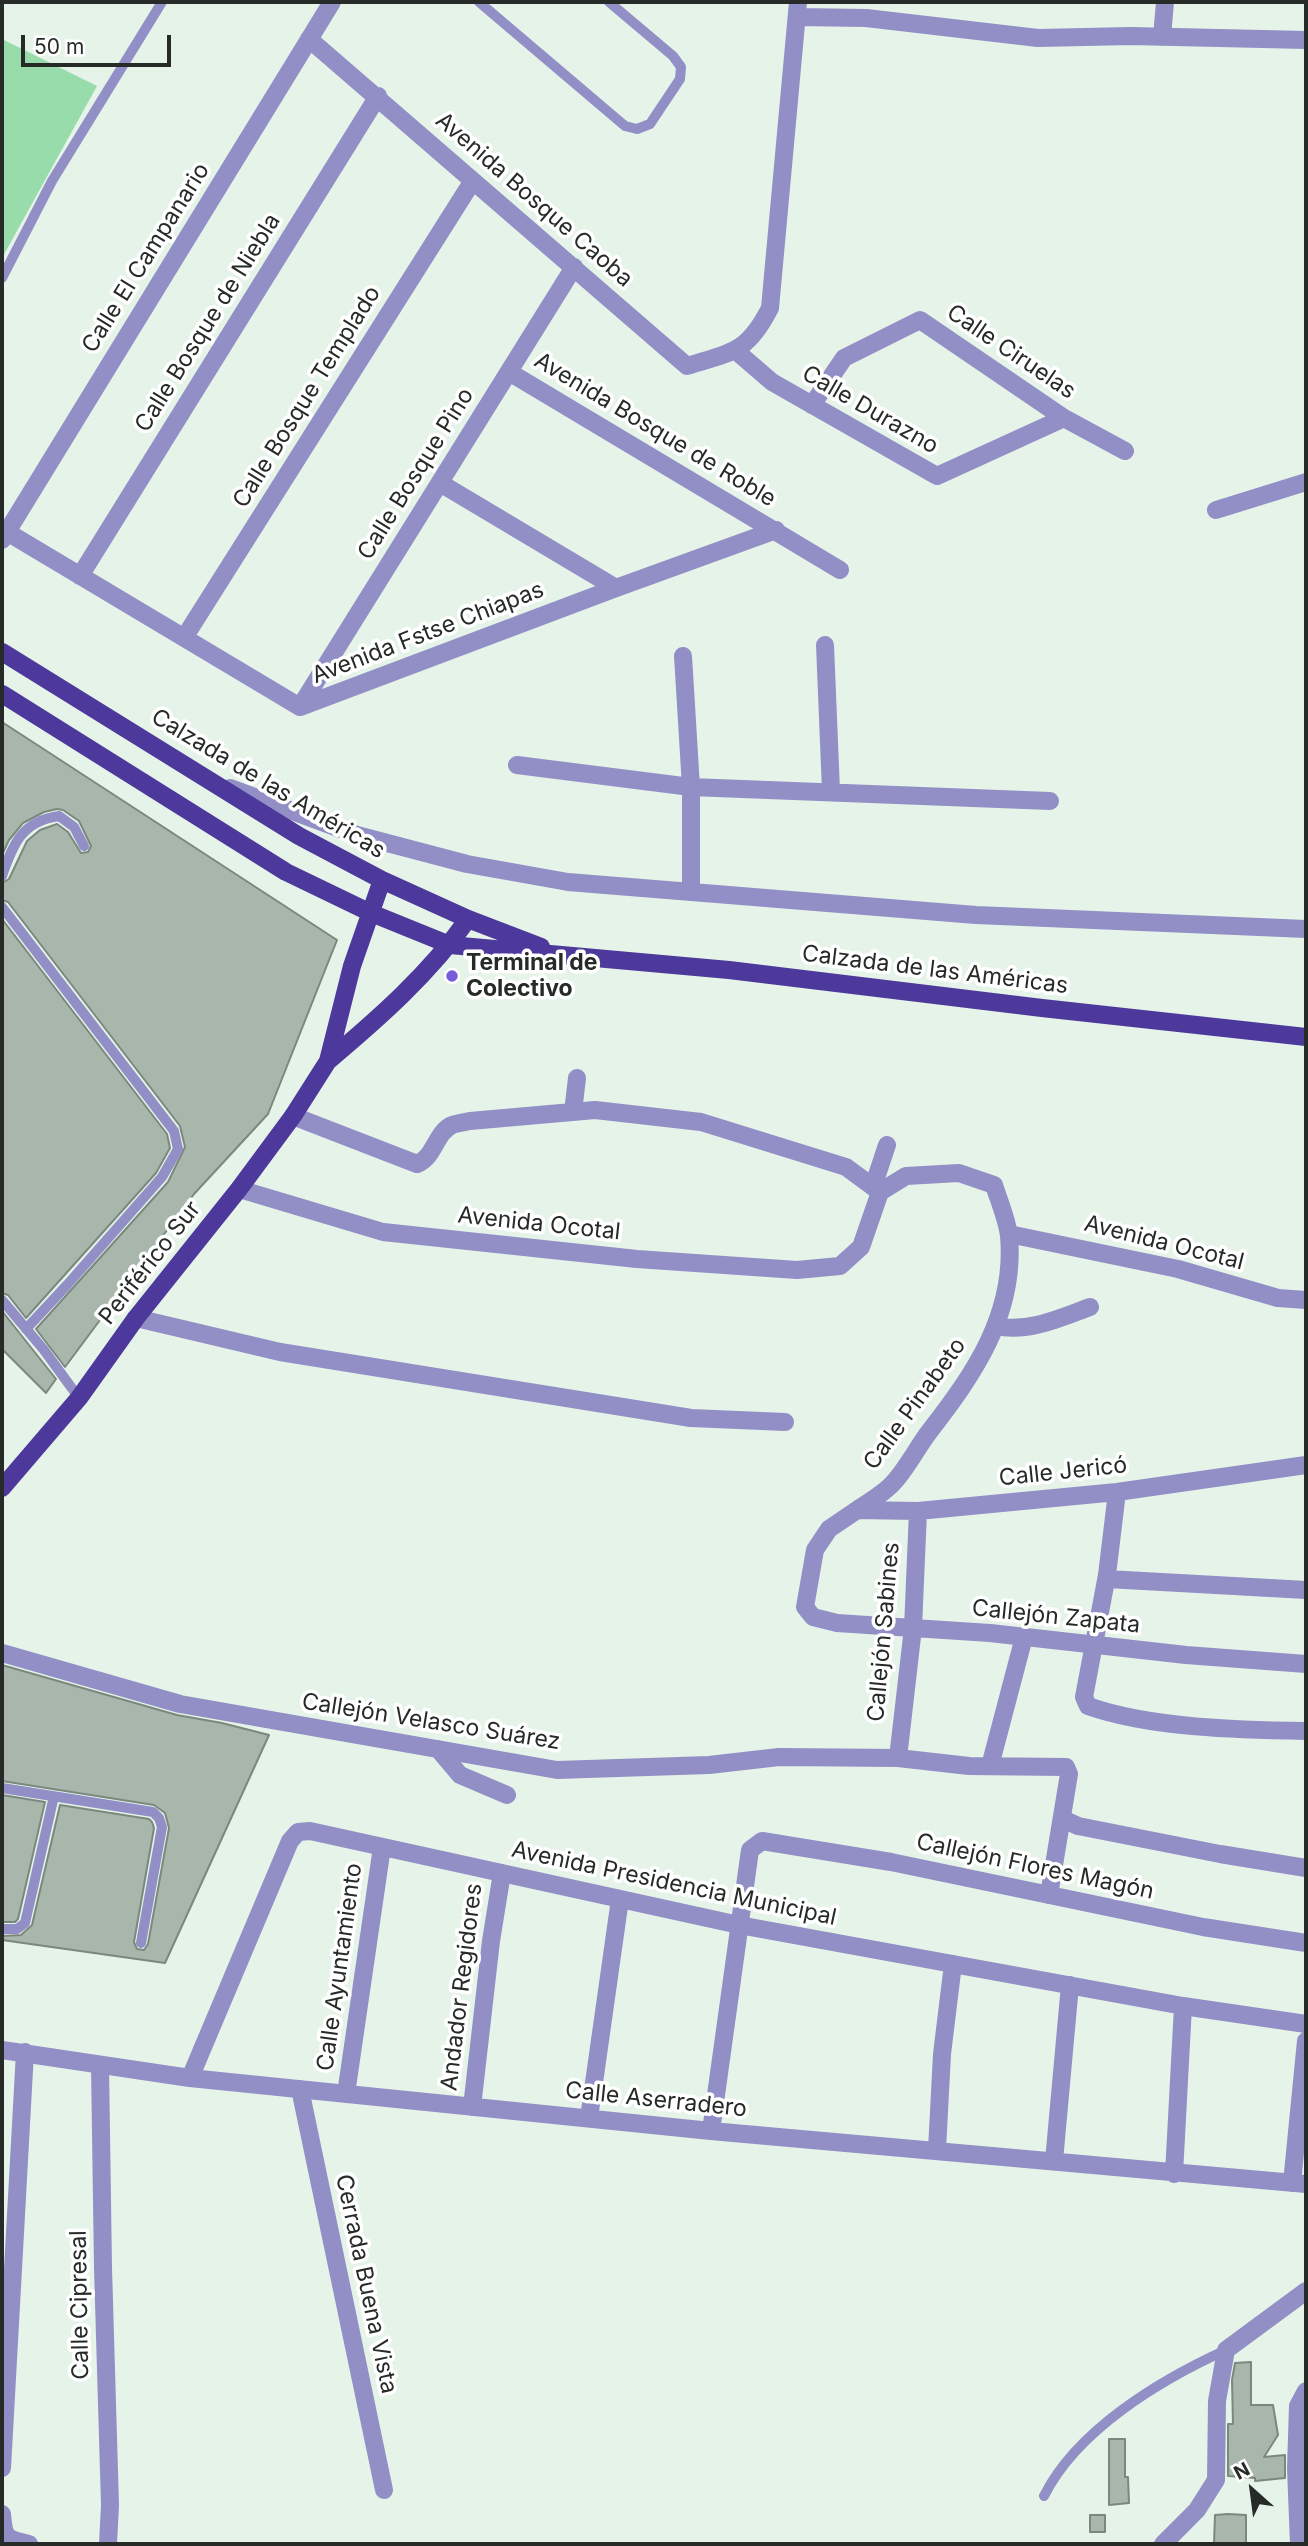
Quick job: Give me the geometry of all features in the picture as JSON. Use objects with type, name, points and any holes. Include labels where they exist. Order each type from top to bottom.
[{"type":"main road","name":"Calzada de las Américas","points":[[2,652],[299,836],[382,880],[468,919],[558,954]]},
{"type":"main road","name":"Calzada de las Américas","points":[[2,694],[286,872],[371,913],[450,945],[729,970],[1028,1007],[1306,1037]]},
{"type":"main road","name":"Periférico Sur","points":[[328,1061],[352,966],[382,880]]},
{"type":"main road","name":"Periférico Sur","points":[[5,1478],[79,1398],[136,1318],[239,1189],[293,1116],[328,1061],[389,1008],[450,945],[468,919]]},
{"type":"street","name":"Calle El Campanario","points":[[4,536],[332,2]]},
{"type":"street","points":[[1162,37],[1165,2]]},
{"type":"street","points":[[736,351],[758,330],[769,308],[797,9],[1038,38],[1306,40]]},
{"type":"street","name":"Avenida Bosque Caoba","points":[[309,39],[687,366],[736,351]]},
{"type":"street","name":"Calle Bosque de Niebla","points":[[80,576],[377,96]]},
{"type":"street","name":"Calle Bosque Templado","points":[[184,638],[472,182]]},
{"type":"street","name":"Calle Bosque Pino","points":[[300,707],[574,267]]},
{"type":"street","name":"Calle Ciruelas","points":[[812,405],[844,358],[920,320],[1064,418],[1125,452]]},
{"type":"street","name":"Calle Durazno","points":[[736,351],[772,382],[937,476],[1064,418]]},
{"type":"street","name":"Avenida Bosque de Roble","points":[[509,372],[841,570]]},
{"type":"street","points":[[1216,510],[1306,482]]},
{"type":"street","points":[[440,483],[616,588]]},
{"type":"street","name":"Avenida Fstse Chiapas","points":[[4,536],[80,576],[300,707],[776,530]]},
{"type":"street","points":[[825,645],[831,791]]},
{"type":"street","points":[[683,656],[691,787],[691,892]]},
{"type":"street","points":[[517,765],[691,787],[1050,801]]},
{"type":"street","points":[[208,780],[357,835],[467,864],[568,882],[976,915],[1306,929]]},
{"type":"street","points":[[573,1112],[577,1078]]},
{"type":"street","points":[[293,1116],[417,1164],[425,1161],[442,1133],[452,1125],[595,1110],[701,1122],[846,1167],[877,1189],[887,1145]]},
{"type":"street","name":"Calle Pinabeto","points":[[857,1510],[895,1481],[916,1448],[967,1383],[996,1326],[1009,1279],[1009,1234],[993,1185],[959,1173],[906,1176],[877,1189]]},
{"type":"street","name":"Avenida Ocotal","points":[[239,1189],[383,1232],[651,1260],[797,1270],[840,1266],[861,1247],[877,1189]]},
{"type":"street","name":"Avenida Ocotal","points":[[1009,1234],[1178,1269],[1279,1298],[1306,1300]]},
{"type":"street","points":[[996,1326],[1010,1329],[1028,1327],[1090,1307]]},
{"type":"street","points":[[136,1318],[280,1352],[691,1418],[785,1422]]},
{"type":"street","name":"Calle Jericó","points":[[857,1510],[918,1511],[1117,1492],[1306,1465]]},
{"type":"street","points":[[1117,1492],[1107,1579],[1084,1697],[1088,1706],[1106,1712],[1177,1724],[1255,1731],[1306,1731]]},
{"type":"street","name":"Callejón Zapata","points":[[857,1510],[829,1529],[815,1550],[805,1608],[813,1617],[837,1623],[1024,1637],[1306,1664]]},
{"type":"street","name":"Callejón Sabines","points":[[898,1758],[913,1628],[918,1511]]},
{"type":"street","points":[[1107,1579],[1306,1590]]},
{"type":"street","points":[[990,1766],[1024,1637]]},
{"type":"street","name":"Callejón Velasco Suárez","points":[[2,1653],[180,1704],[557,1770],[709,1765],[779,1757],[898,1758],[990,1766],[1062,1766],[1068,1770],[1062,1816]]},
{"type":"street","points":[[438,1749],[460,1775],[507,1795]]},
{"type":"street","points":[[1062,1816],[1078,1826],[1306,1868]]},
{"type":"street","points":[[1049,1895],[1062,1816]]},
{"type":"street","name":"Avenida Presidencia Municipal","points":[[190,2078],[290,1841],[298,1832],[310,1831],[739,1925],[1182,2006],[1306,2024]]},
{"type":"street","name":"Callejón Flores Magón","points":[[739,1925],[750,1850],[762,1841],[823,1849],[1203,1927],[1306,1943]]},
{"type":"street","name":"Calle Ayuntamiento","points":[[346,2094],[382,1847]]},
{"type":"street","name":"Andador Regidores","points":[[472,2106],[491,1941],[502,1873]]},
{"type":"street","points":[[589,2118],[620,1899]]},
{"type":"street","points":[[711,2131],[739,1925]]},
{"type":"street","points":[[937,2150],[942,2054],[953,1964]]},
{"type":"street","points":[[1054,2161],[1070,1986]]},
{"type":"street","points":[[1174,2174],[1182,2006]]},
{"type":"street","points":[[1299,2184],[1306,2040]]},
{"type":"street","name":"Calle Aserradero","points":[[2,2050],[190,2078],[711,2131],[1299,2184]]},
{"type":"street","points":[[2,2469],[26,2052]]},
{"type":"street","name":"Calle Cipresal","points":[[100,2065],[110,2505],[108,2544]]},
{"type":"street","name":"Cerrada Buena Vista","points":[[300,2089],[384,2490]]},
{"type":"street","points":[[1163,2544],[1197,2510],[1216,2480],[1217,2401],[1226,2350],[1306,2291]]},
{"type":"street","points":[[1299,2544],[1296,2469],[1298,2406],[1306,2391]]},
{"type":"street","points":[[2,2514],[3,2533],[10,2540],[29,2544]]},
{"type":"lane","points":[[2,278],[52,181],[162,2]]},
{"type":"lane","points":[[479,2],[625,126],[637,129],[650,124],[680,79],[681,67],[673,56],[609,2]]},
{"type":"lane","points":[[2,876],[10,853],[24,832],[41,818],[59,816],[74,827],[84,846]]},
{"type":"lane","points":[[2,907],[174,1131],[178,1149],[162,1177],[26,1329]]},
{"type":"lane","points":[[2,1300],[79,1398]]},
{"type":"lane","points":[[2,1788],[153,1812],[159,1818],[162,1827],[141,1943]]},
{"type":"lane","points":[[2,1929],[17,1929],[25,1923],[54,1796]]},
{"type":"lane","points":[[1044,2496],[1051,2482],[1084,2444],[1127,2404],[1226,2350]]},
{"type":"green space","points":[[2,39],[97,86],[2,258]]},
{"type":"building","points":[[2,722],[337,940],[268,1114],[194,1194],[65,1367],[36,1329],[168,1182],[185,1147],[180,1126],[8,902],[2,900],[2,883],[9,879],[27,841],[40,830],[57,824],[68,832],[81,853],[88,852],[91,846],[79,821],[57,809],[44,812],[23,823],[9,840],[2,855]]},
{"type":"building","points":[[2,919],[167,1134],[170,1148],[156,1173],[26,1318],[8,1295],[2,1293]]},
{"type":"building","points":[[2,1311],[56,1379],[46,1393],[2,1349]]},
{"type":"building","points":[[2,1665],[177,1715],[269,1735],[165,1963],[2,1940],[2,1936],[21,1935],[32,1925],[60,1805],[149,1819],[152,1822],[154,1828],[134,1942],[137,1949],[144,1950],[148,1944],[169,1828],[165,1813],[154,1805],[2,1781]]},
{"type":"building","points":[[2,1795],[45,1802],[18,1919],[15,1922],[2,1922]]},
{"type":"building","points":[[1251,2362],[1251,2405],[1273,2405],[1278,2435],[1264,2457],[1285,2455],[1285,2478],[1255,2481],[1255,2478],[1228,2476],[1228,2424],[1233,2424],[1232,2380],[1235,2363]]},
{"type":"building","points":[[1109,2439],[1125,2439],[1125,2477],[1128,2477],[1129,2503],[1109,2505]]},
{"type":"building","points":[[1090,2515],[1105,2515],[1105,2532],[1090,2532]]},
{"type":"building","points":[[1215,2515],[1246,2515],[1246,2544],[1214,2544]]},
{"type":"place","name":"Terminal de Colectivo","points":[[452,976]]}]
